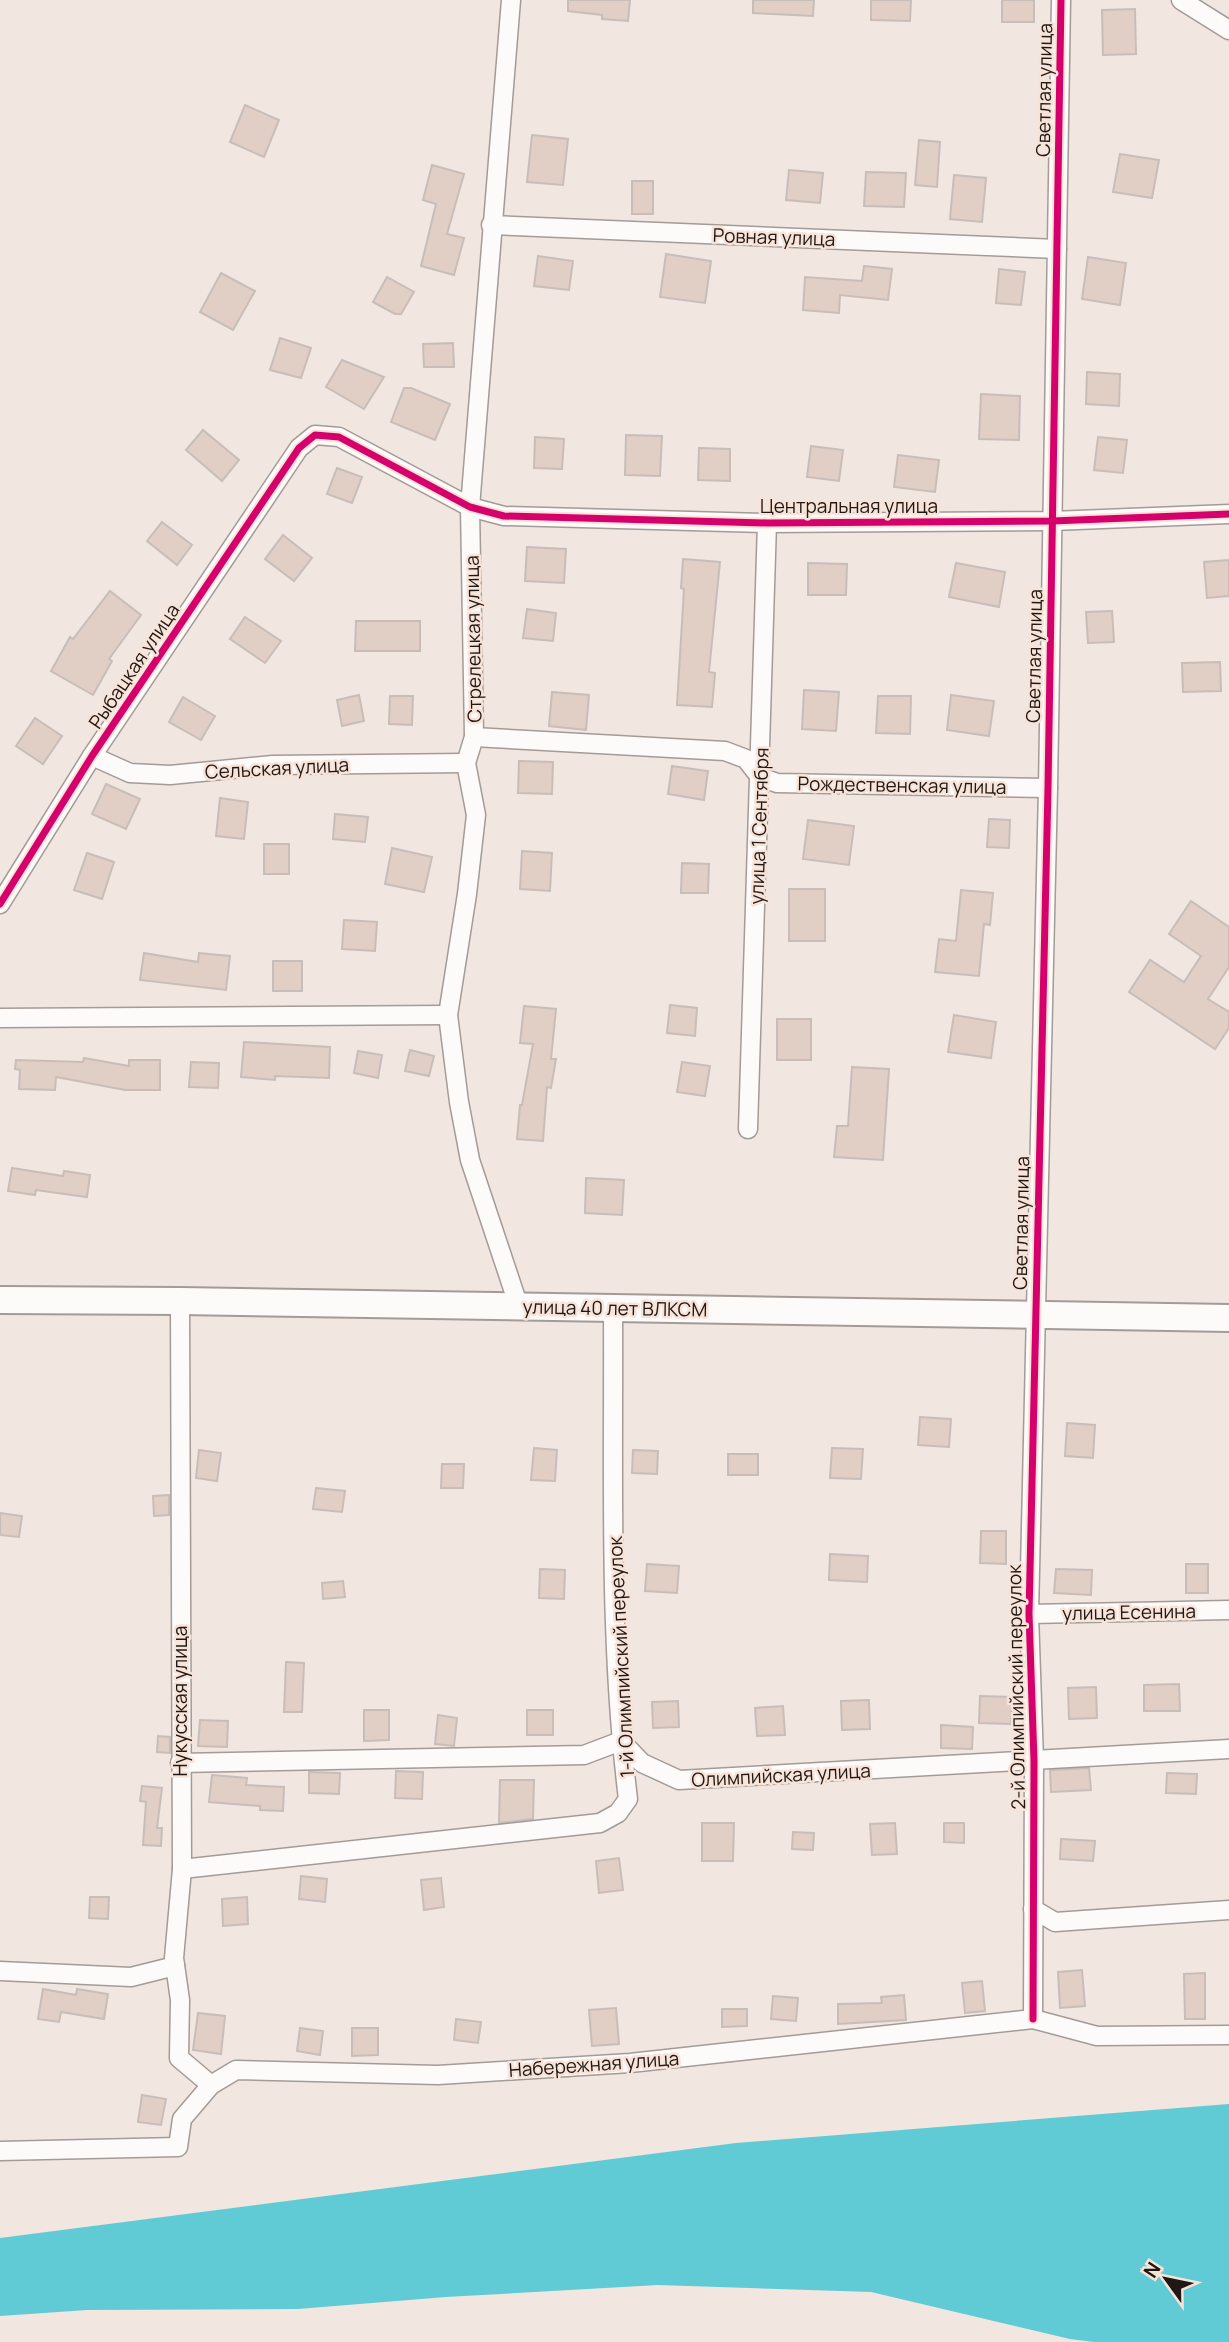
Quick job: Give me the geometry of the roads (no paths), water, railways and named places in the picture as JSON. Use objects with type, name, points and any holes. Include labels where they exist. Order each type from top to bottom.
[{"type":"street","name":"Стрелецкая улица","points":[[511,0],[470,507],[474,737],[466,763],[476,815],[448,1015],[458,1102],[470,1160],[519,1307]]},
{"type":"street","name":"Светлая улица","points":[[1035,1313],[1048,788],[1061,0]]},
{"type":"street","points":[[1181,0],[1229,30]]},
{"type":"street","name":"Ровная улица","points":[[492,225],[1056,249]]},
{"type":"street","name":"Центральная улица","points":[[299,449],[315,435],[339,437],[470,507],[504,516],[767,523],[1052,521],[1229,514]]},
{"type":"street","name":"Рыбацкая улица","points":[[0,904],[92,755],[299,449]]},
{"type":"street","name":"улица 1 Сентября","points":[[748,1129],[767,523]]},
{"type":"street","points":[[474,737],[725,751],[746,759],[760,777]]},
{"type":"street","name":"Сельская улица","points":[[92,755],[130,773],[170,775],[273,765],[466,763]]},
{"type":"street","name":"Рождественская улица","points":[[760,777],[777,783],[1048,788]]},
{"type":"street","points":[[0,1018],[448,1015]]},
{"type":"street","name":"улица 40 лет ВЛКСМ","points":[[0,1300],[1035,1313],[1229,1318]]},
{"type":"street","name":"Нукусская улица","points":[[180,1301],[182,1870],[175,1966],[180,2000],[179,2058],[211,2085]]},
{"type":"street","name":"1-й Олимпийский переулок","points":[[182,1870],[600,1823],[618,1813],[628,1799],[621,1741],[615,1591],[613,1309]]},
{"type":"street","name":"2-й Олимпийский переулок","points":[[1033,2019],[1034,1761],[1029,1615],[1035,1313]]},
{"type":"street","name":"улица Есенина","points":[[1029,1615],[1229,1610]]},
{"type":"street","points":[[180,1763],[584,1755],[621,1741]]},
{"type":"street","name":"Олимпийская улица","points":[[621,1741],[642,1763],[679,1780],[1229,1749]]},
{"type":"street","points":[[1033,1909],[1055,1922],[1229,1910]]},
{"type":"street","points":[[0,1971],[131,1977],[175,1966]]},
{"type":"street","name":"Набережная улица","points":[[0,2151],[178,2147],[182,2119],[211,2085],[236,2070],[438,2075],[630,2063],[1033,2019],[1097,2036],[1229,2035]]},
{"type":"water","points":[[1229,2104],[1229,2342],[1094,2342],[1070,2339],[871,2292],[658,2285],[446,2297],[298,2309],[87,2310],[0,2316],[0,2238],[736,2143]]}]
